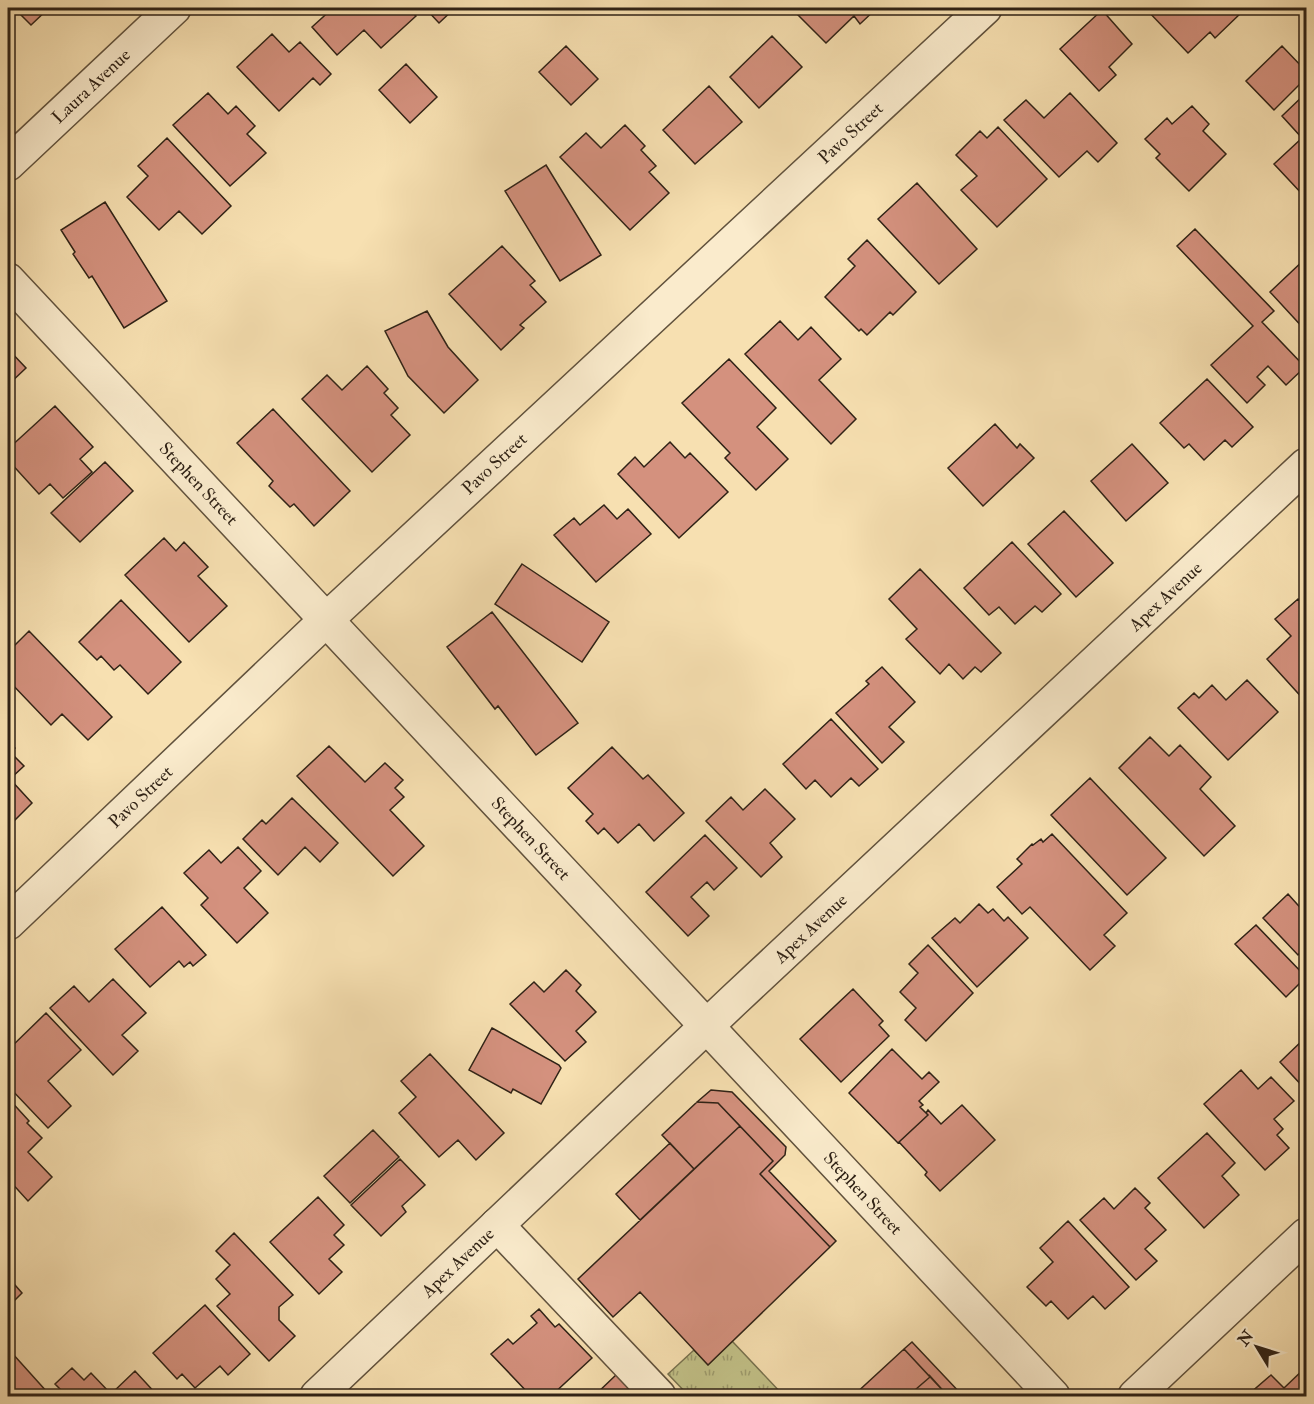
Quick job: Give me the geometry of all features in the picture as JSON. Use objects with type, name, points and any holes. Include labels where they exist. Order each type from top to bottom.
[{"type":"street","name":"Laura Avenue","points":[[8,164],[174,8]]},
{"type":"street","name":"Pavo Street","points":[[8,923],[326,620],[985,8]]},
{"type":"street","name":"Stephen Street","points":[[8,280],[1053,1396]]},
{"type":"street","name":"Apex Avenue","points":[[317,1396],[706,1026],[1306,465]]},
{"type":"street","points":[[497,1225],[659,1396]]},
{"type":"street","points":[[1135,1396],[1306,1235]]},
{"type":"green space","points":[[732,1341],[784,1396],[689,1396],[668,1374],[694,1350],[708,1365]]},
{"type":"building","points":[[14,8],[49,8],[31,25]]},
{"type":"building","points":[[333,8],[408,8],[416,16],[381,48],[364,30],[337,55],[312,27]]},
{"type":"building","points":[[425,8],[455,8],[439,23]]},
{"type":"building","points":[[791,8],[877,8],[860,24],[854,16],[826,43]]},
{"type":"building","points":[[1145,8],[1240,8],[1243,11],[1215,38],[1210,32],[1188,53]]},
{"type":"building","points":[[1102,10],[1132,44],[1109,67],[1116,75],[1099,91],[1060,49]]},
{"type":"building","points":[[272,34],[289,52],[300,42],[331,74],[320,85],[313,78],[279,111],[237,67]]},
{"type":"building","points":[[772,36],[802,67],[759,108],[730,77]]},
{"type":"building","points":[[566,46],[598,79],[571,105],[539,72]]},
{"type":"building","points":[[1282,46],[1306,71],[1306,78],[1274,110],[1246,81]]},
{"type":"building","points":[[406,64],[437,97],[410,123],[379,90]]},
{"type":"building","points":[[709,86],[742,122],[695,164],[663,130]]},
{"type":"building","points":[[208,93],[228,114],[236,106],[255,126],[247,134],[266,153],[230,186],[173,125]]},
{"type":"building","points":[[1070,93],[1117,143],[1098,162],[1087,151],[1059,177],[1004,120],[1026,100],[1044,118]]},
{"type":"building","points":[[1306,93],[1306,192],[1303,195],[1274,164],[1302,138],[1282,116]]},
{"type":"building","points":[[1192,106],[1209,124],[1203,131],[1226,154],[1189,191],[1156,158],[1160,154],[1145,139],[1167,118],[1172,124]]},
{"type":"building","points":[[625,125],[645,146],[641,150],[656,166],[649,172],[669,193],[630,230],[560,157],[586,133],[601,148]]},
{"type":"building","points":[[998,127],[1047,179],[997,227],[961,190],[977,176],[956,155],[980,131],[987,138]]},
{"type":"building","points":[[167,138],[231,206],[202,234],[179,211],[159,230],[127,197],[148,176],[138,166]]},
{"type":"building","points":[[546,165],[601,255],[560,281],[505,191]]},
{"type":"building","points":[[917,183],[977,249],[939,284],[878,219]]},
{"type":"building","points":[[105,202],[167,301],[124,328],[92,276],[89,278],[73,254],[75,252],[61,230]]},
{"type":"building","points":[[1195,229],[1274,311],[1262,322],[1305,367],[1286,385],[1268,366],[1257,377],[1265,385],[1247,403],[1211,365],[1253,326],[1177,246]]},
{"type":"building","points":[[867,240],[916,292],[893,315],[890,312],[867,335],[861,329],[859,331],[825,297],[855,266],[848,259]]},
{"type":"building","points":[[502,246],[535,281],[530,285],[546,302],[520,325],[524,328],[501,350],[449,294]]},
{"type":"building","points":[[1306,258],[1306,331],[1270,292]]},
{"type":"building","points":[[427,311],[448,347],[478,380],[444,413],[408,376],[385,331]]},
{"type":"building","points":[[780,321],[798,340],[811,327],[841,359],[819,380],[856,419],[831,444],[745,354]]},
{"type":"building","points":[[8,349],[26,368],[8,385]]},
{"type":"building","points":[[729,359],[776,408],[757,427],[788,459],[756,490],[725,458],[730,453],[682,403]]},
{"type":"building","points":[[367,366],[388,389],[384,393],[398,408],[391,415],[410,435],[372,472],[302,399],[327,375],[342,390]]},
{"type":"building","points":[[1207,379],[1253,427],[1232,447],[1225,440],[1204,460],[1189,444],[1184,448],[1160,423]]},
{"type":"building","points":[[55,406],[93,447],[80,459],[92,472],[63,498],[50,484],[39,494],[8,460],[8,449]]},
{"type":"building","points":[[273,409],[350,491],[314,526],[294,504],[290,507],[269,486],[273,481],[237,443]]},
{"type":"building","points":[[995,424],[1017,448],[1020,444],[1034,458],[983,506],[948,468]]},
{"type":"building","points":[[670,442],[685,458],[690,453],[728,492],[679,538],[618,474],[635,457],[644,467]]},
{"type":"building","points":[[1132,444],[1168,483],[1126,521],[1091,481]]},
{"type":"building","points":[[105,462],[133,491],[80,542],[51,513]]},
{"type":"building","points":[[604,505],[617,519],[628,509],[651,534],[596,582],[554,535],[574,518],[580,525]]},
{"type":"building","points":[[1064,511],[1113,563],[1076,597],[1028,544]]},
{"type":"building","points":[[164,538],[176,551],[184,542],[208,567],[198,576],[227,606],[189,642],[125,575]]},
{"type":"building","points":[[1012,542],[1061,594],[1042,612],[1035,606],[1015,624],[999,607],[989,615],[964,588]]},
{"type":"building","points":[[522,564],[609,622],[582,662],[495,604]]},
{"type":"building","points":[[920,569],[1001,653],[981,672],[975,667],[963,679],[949,664],[940,674],[906,639],[917,629],[889,599]]},
{"type":"building","points":[[1298,599],[1306,608],[1306,702],[1267,659],[1291,636],[1275,619]]},
{"type":"building","points":[[121,600],[181,662],[148,694],[120,665],[114,670],[101,656],[97,660],[79,642]]},
{"type":"building","points":[[492,612],[578,723],[536,755],[498,706],[495,709],[447,647]]},
{"type":"building","points":[[29,631],[112,717],[88,740],[62,714],[51,725],[8,680],[8,652]]},
{"type":"building","points":[[882,667],[915,702],[889,727],[904,742],[882,763],[836,713],[869,684],[866,681]]},
{"type":"building","points":[[1247,680],[1278,712],[1228,760],[1178,708],[1194,693],[1199,698],[1212,685],[1226,700]]},
{"type":"building","points":[[831,719],[878,769],[859,786],[851,778],[831,797],[815,780],[806,789],[783,764]]},
{"type":"building","points":[[1150,737],[1169,756],[1180,745],[1211,777],[1200,789],[1235,826],[1204,856],[1119,768]]},
{"type":"building","points":[[8,741],[15,748],[11,753],[24,766],[10,779],[32,803],[15,820],[8,814]]},
{"type":"building","points":[[329,746],[365,782],[385,763],[403,780],[395,788],[404,797],[390,810],[424,846],[393,876],[297,776]]},
{"type":"building","points":[[612,747],[643,779],[648,775],[684,813],[654,841],[639,824],[618,843],[604,828],[598,834],[586,821],[593,814],[568,788]]},
{"type":"building","points":[[1090,778],[1166,858],[1127,895],[1051,815]]},
{"type":"building","points":[[765,789],[795,819],[770,843],[782,857],[761,877],[706,821],[731,797],[743,810]]},
{"type":"building","points":[[292,798],[338,843],[320,862],[305,847],[278,875],[243,839],[262,820],[266,824]]},
{"type":"building","points":[[1052,834],[1127,913],[1104,935],[1115,946],[1090,970],[1030,907],[1022,914],[997,887],[1022,864],[1017,859],[1032,844],[1041,839],[1043,842]]},
{"type":"building","points":[[705,835],[737,868],[714,890],[707,882],[691,897],[709,916],[688,936],[646,892]]},
{"type":"building","points":[[238,847],[261,871],[244,888],[268,913],[237,943],[201,905],[208,898],[184,873],[209,850],[221,863]]},
{"type":"building","points":[[1288,894],[1306,914],[1306,947],[1298,955],[1263,918]]},
{"type":"building","points":[[979,904],[988,913],[993,909],[1004,921],[1008,917],[1028,938],[977,987],[932,938],[955,918],[960,923]]},
{"type":"building","points":[[162,907],[206,955],[193,966],[190,962],[184,967],[179,961],[150,987],[115,949]]},
{"type":"building","points":[[1256,925],[1306,977],[1286,997],[1235,944]]},
{"type":"building","points":[[928,945],[973,993],[926,1041],[905,1020],[916,1008],[900,992],[918,973],[909,964]]},
{"type":"building","points":[[566,970],[581,985],[576,991],[596,1012],[576,1031],[586,1042],[565,1061],[510,1004],[534,982],[544,992]]},
{"type":"building","points":[[113,979],[146,1013],[122,1035],[138,1051],[113,1075],[50,1008],[74,986],[89,1002]]},
{"type":"building","points":[[853,989],[883,1021],[879,1025],[889,1036],[841,1082],[800,1039]]},
{"type":"building","points":[[46,1013],[81,1050],[48,1081],[71,1106],[48,1128],[8,1086],[8,1050]]},
{"type":"building","points":[[492,1028],[561,1068],[541,1104],[513,1089],[511,1093],[469,1070]]},
{"type":"building","points":[[1306,1037],[1306,1090],[1280,1062]]},
{"type":"building","points":[[892,1049],[922,1079],[929,1072],[939,1082],[919,1101],[923,1105],[920,1107],[928,1115],[898,1143],[849,1093]]},
{"type":"building","points":[[430,1054],[504,1133],[476,1160],[458,1140],[439,1157],[399,1113],[416,1097],[401,1081]]},
{"type":"building","points":[[1241,1070],[1258,1089],[1271,1077],[1294,1101],[1274,1119],[1283,1129],[1277,1135],[1289,1148],[1265,1170],[1204,1104]]},
{"type":"building","points":[[711,1090],[732,1092],[786,1147],[785,1155],[769,1171],[836,1241],[830,1247],[760,1174],[773,1161],[718,1103],[697,1102]]},
{"type":"building","points":[[8,1098],[42,1138],[28,1152],[52,1177],[28,1201],[8,1179]]},
{"type":"building","points":[[697,1102],[718,1103],[740,1126],[694,1169],[662,1135]]},
{"type":"building","points":[[962,1105],[995,1140],[940,1191],[925,1175],[927,1172],[899,1142],[928,1115],[926,1113],[928,1110],[941,1124]]},
{"type":"building","points":[[740,1126],[773,1161],[760,1174],[830,1247],[708,1365],[640,1292],[613,1317],[578,1279]]},
{"type":"building","points":[[373,1130],[399,1157],[350,1203],[324,1176]]},
{"type":"building","points":[[1207,1133],[1235,1163],[1222,1176],[1239,1195],[1204,1228],[1158,1178]]},
{"type":"building","points":[[670,1143],[694,1169],[640,1220],[616,1194]]},
{"type":"building","points":[[400,1159],[425,1185],[402,1206],[406,1212],[381,1236],[351,1205]]},
{"type":"building","points":[[1135,1188],[1150,1203],[1145,1208],[1166,1230],[1145,1249],[1157,1261],[1136,1280],[1080,1220],[1104,1198],[1114,1209]]},
{"type":"building","points":[[318,1197],[344,1225],[334,1235],[344,1245],[329,1259],[342,1272],[319,1294],[270,1242]]},
{"type":"building","points":[[1068,1221],[1129,1287],[1105,1309],[1093,1296],[1068,1319],[1051,1301],[1046,1306],[1027,1287],[1053,1262],[1040,1248]]},
{"type":"building","points":[[234,1233],[293,1295],[279,1307],[279,1320],[295,1336],[269,1361],[217,1306],[230,1294],[216,1279],[230,1265],[216,1251]]},
{"type":"building","points":[[8,1277],[22,1293],[8,1307]]},
{"type":"building","points":[[205,1305],[250,1354],[228,1375],[220,1366],[195,1388],[182,1374],[177,1379],[153,1353]]},
{"type":"building","points":[[539,1309],[555,1327],[559,1324],[592,1358],[551,1396],[531,1396],[491,1354],[508,1339],[513,1344],[537,1323],[531,1316]]},
{"type":"building","points":[[912,1342],[963,1396],[948,1396],[904,1349]]},
{"type":"building","points":[[904,1349],[930,1377],[908,1396],[853,1396]]},
{"type":"building","points":[[12,1353],[48,1393],[52,1390],[58,1396],[8,1396],[8,1357]]},
{"type":"building","points":[[1306,1367],[1306,1396],[1252,1396],[1249,1394],[1271,1375],[1284,1388]]},
{"type":"building","points":[[72,1368],[84,1380],[91,1373],[111,1394],[135,1371],[158,1396],[67,1396],[55,1384]]},
{"type":"building","points":[[617,1374],[639,1396],[594,1396]]},
{"type":"building","points":[[930,1377],[948,1396],[908,1396]]}]
